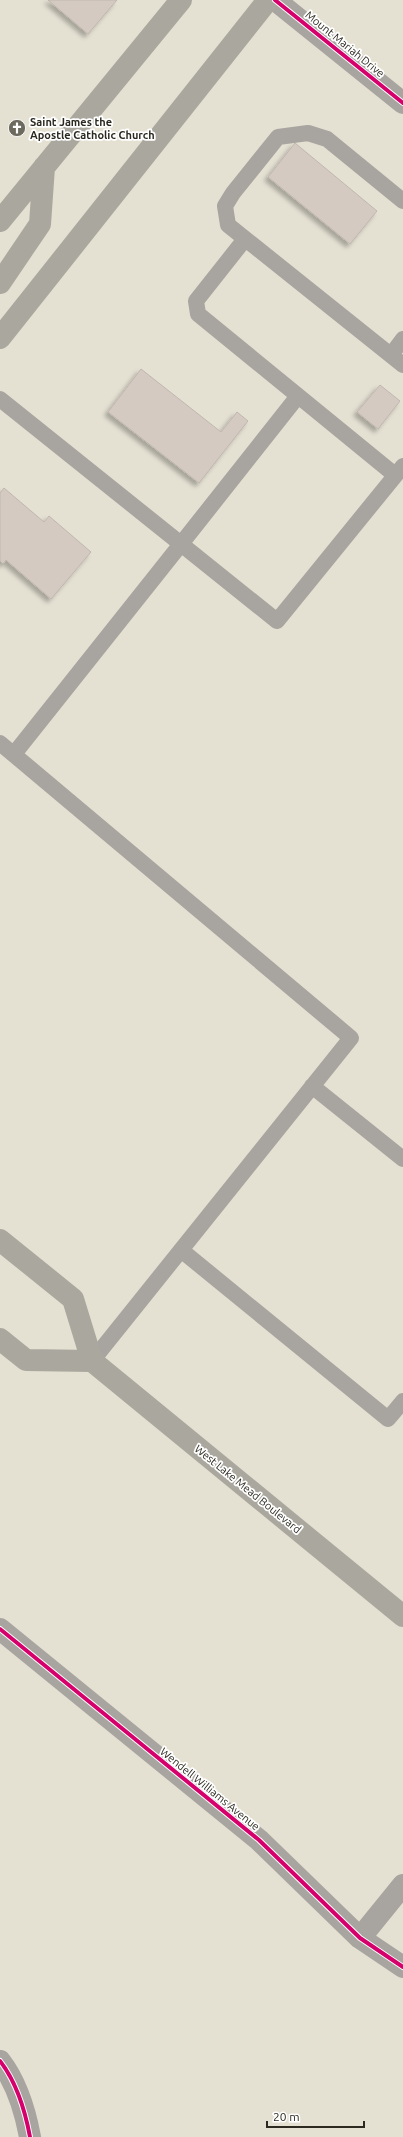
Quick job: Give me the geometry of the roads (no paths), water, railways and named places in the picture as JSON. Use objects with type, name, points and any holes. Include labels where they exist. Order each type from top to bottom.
[{"type":"main road","points":[[0,221],[181,0]]},
{"type":"main road","points":[[0,338],[268,0]]},
{"type":"main road","points":[[0,283],[40,224],[44,167]]},
{"type":"main road","points":[[0,1240],[73,1299],[92,1361],[26,1360],[0,1339]]},
{"type":"main road","name":"West Lake Mead Boulevard","points":[[92,1361],[403,1616]]},
{"type":"street","name":"Mount Mariah Drive","points":[[275,0],[403,103]]},
{"type":"street","name":"Wendell Williams Avenue","points":[[0,1629],[259,1840],[360,1938],[403,1967]]},
{"type":"street","points":[[360,1938],[403,1885]]},
{"type":"street","points":[[0,2061],[7,2070],[25,2109],[30,2137]]},
{"type":"lane","points":[[403,201],[327,139],[308,132],[278,137],[233,193],[226,206],[228,225],[397,360],[403,339]]},
{"type":"lane","points":[[0,399],[277,621],[399,470],[298,396],[198,314],[196,301],[245,239]]},
{"type":"lane","points":[[14,754],[298,396]]},
{"type":"lane","points":[[0,743],[351,1038],[92,1361]]},
{"type":"lane","points":[[312,1086],[403,1159]]},
{"type":"lane","points":[[181,1250],[388,1419],[403,1401]]},
{"type":"place","name":"Saint James the Apostle Catholic Church","points":[[17,128]]}]
